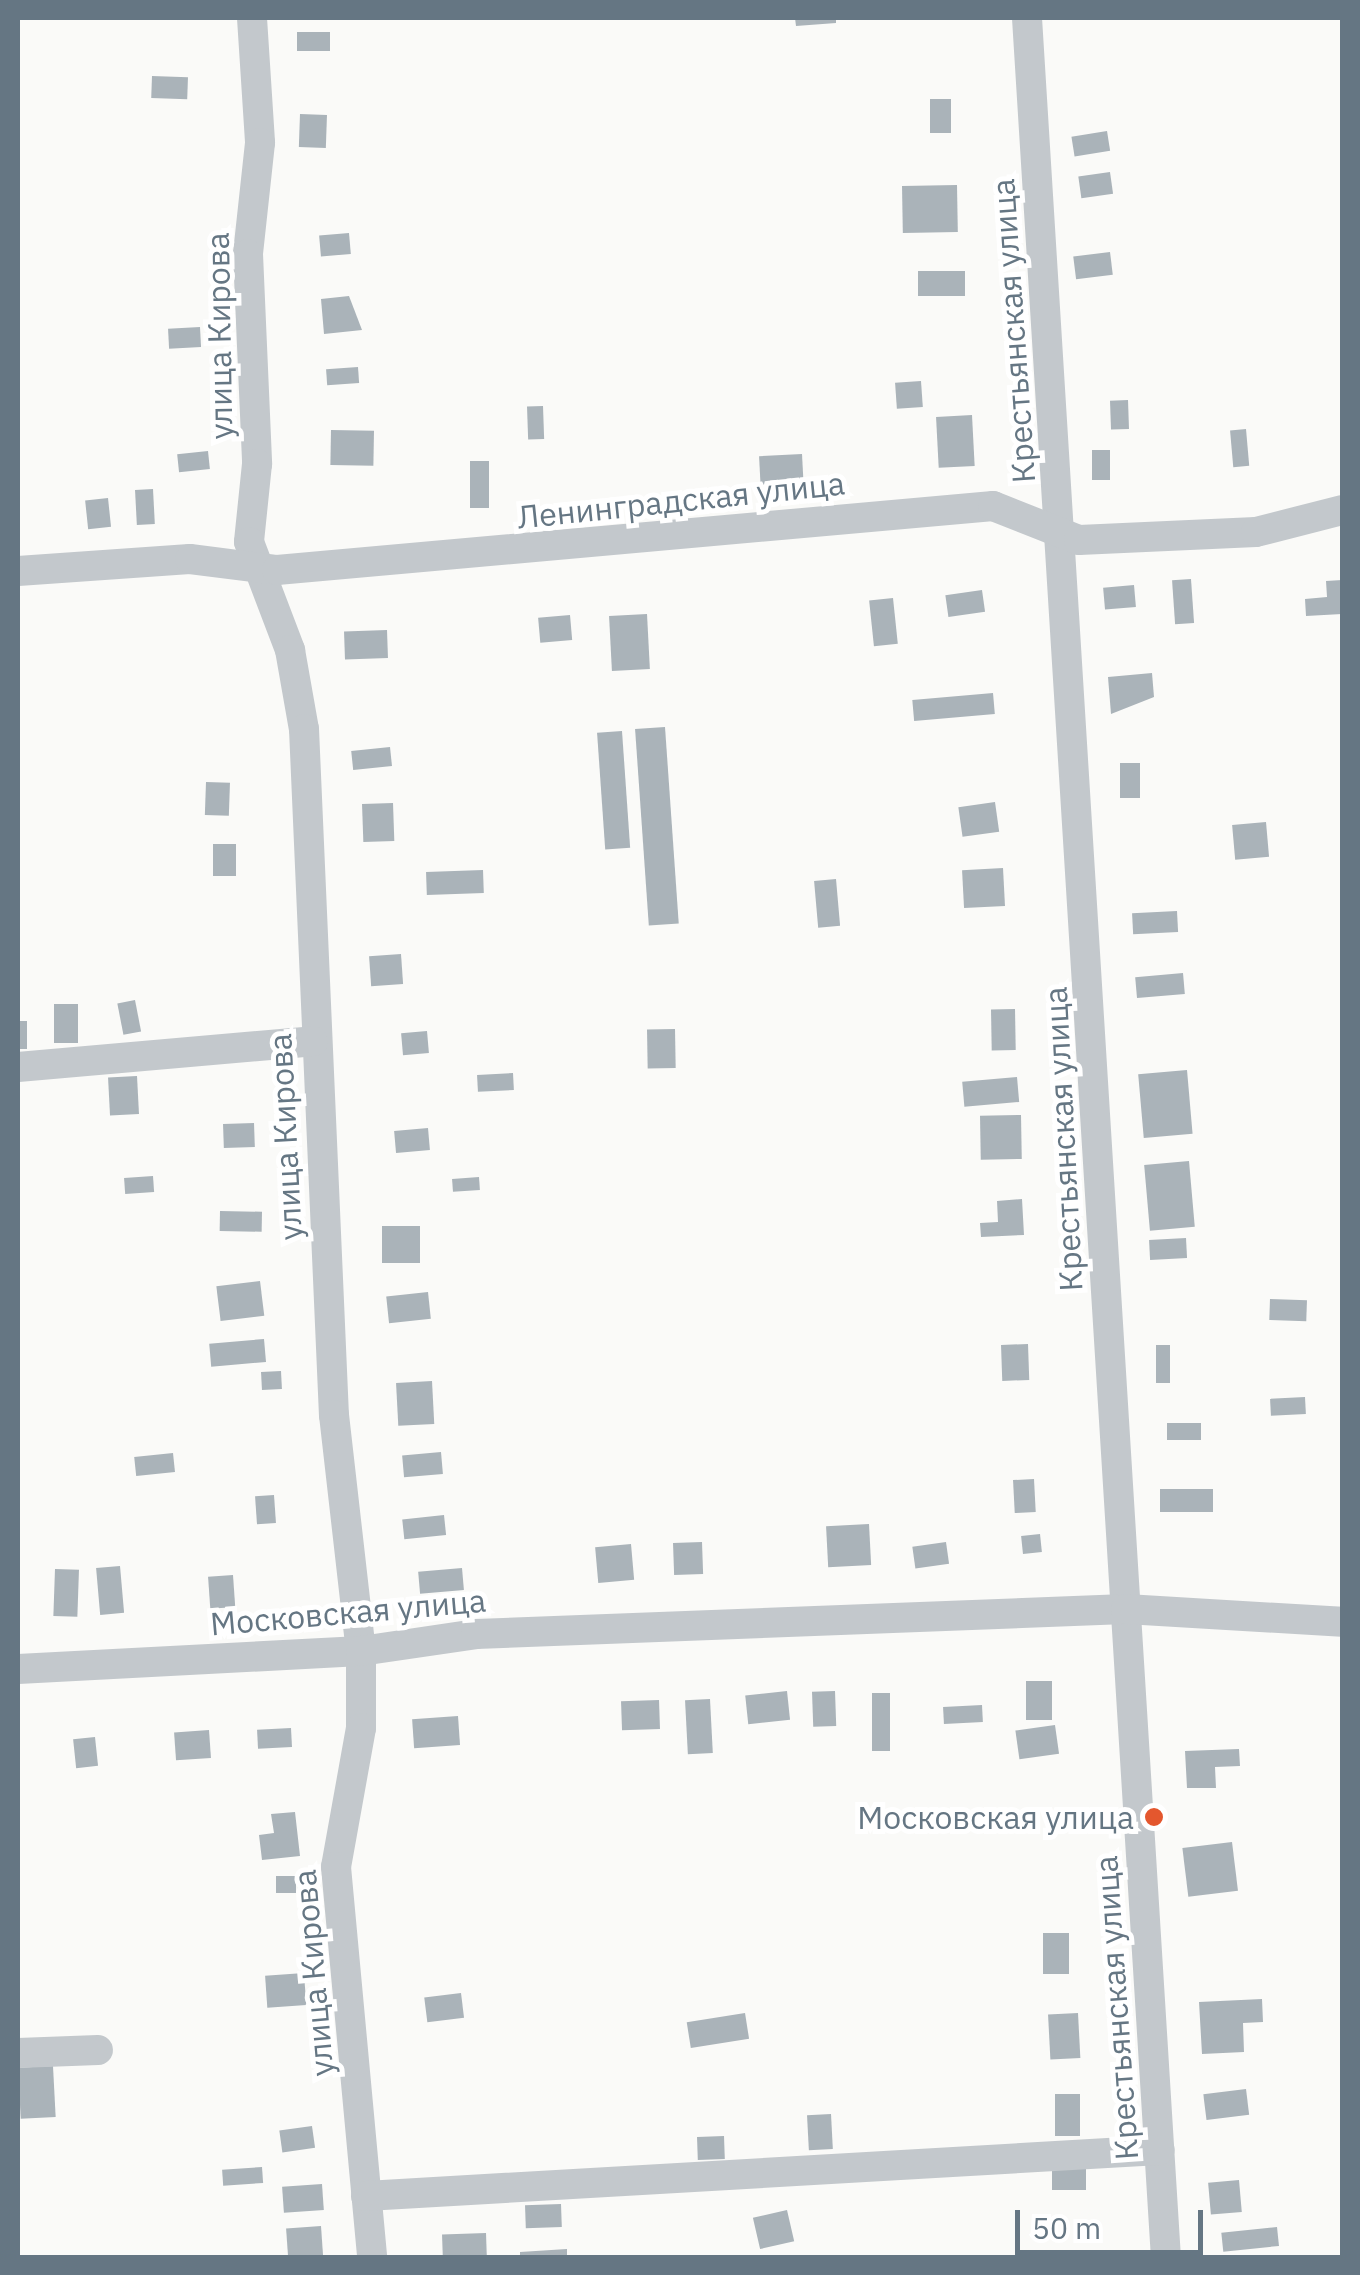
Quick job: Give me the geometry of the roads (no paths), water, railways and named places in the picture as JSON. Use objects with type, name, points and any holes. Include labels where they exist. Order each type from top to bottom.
[{"type":"street","name":"улица Кирова","points":[[252,18],[260,143],[248,254],[255,568],[290,650],[304,728],[314,1041],[334,1415],[362,1652],[360,1728],[336,1867],[372,2258]]},
{"type":"street","name":"Крестьянская улица","points":[[1027,18],[1062,526],[1166,2258]]},
{"type":"street","name":"Ленинградская улица","points":[[18,571],[190,559],[255,568],[518,553],[993,506],[1062,526],[1079,540],[1256,532],[1342,510]]},
{"type":"street","points":[[18,1066],[314,1041]]},
{"type":"street","name":"Московская улица","points":[[18,1669],[362,1652],[476,1634],[1126,1610],[1342,1622]]},
{"type":"street","points":[[18,2053],[98,2050]]},
{"type":"street","points":[[366,2196],[1160,2150]]},
{"type":"place","name":"Московская улица","points":[[1154,1817]]}]
